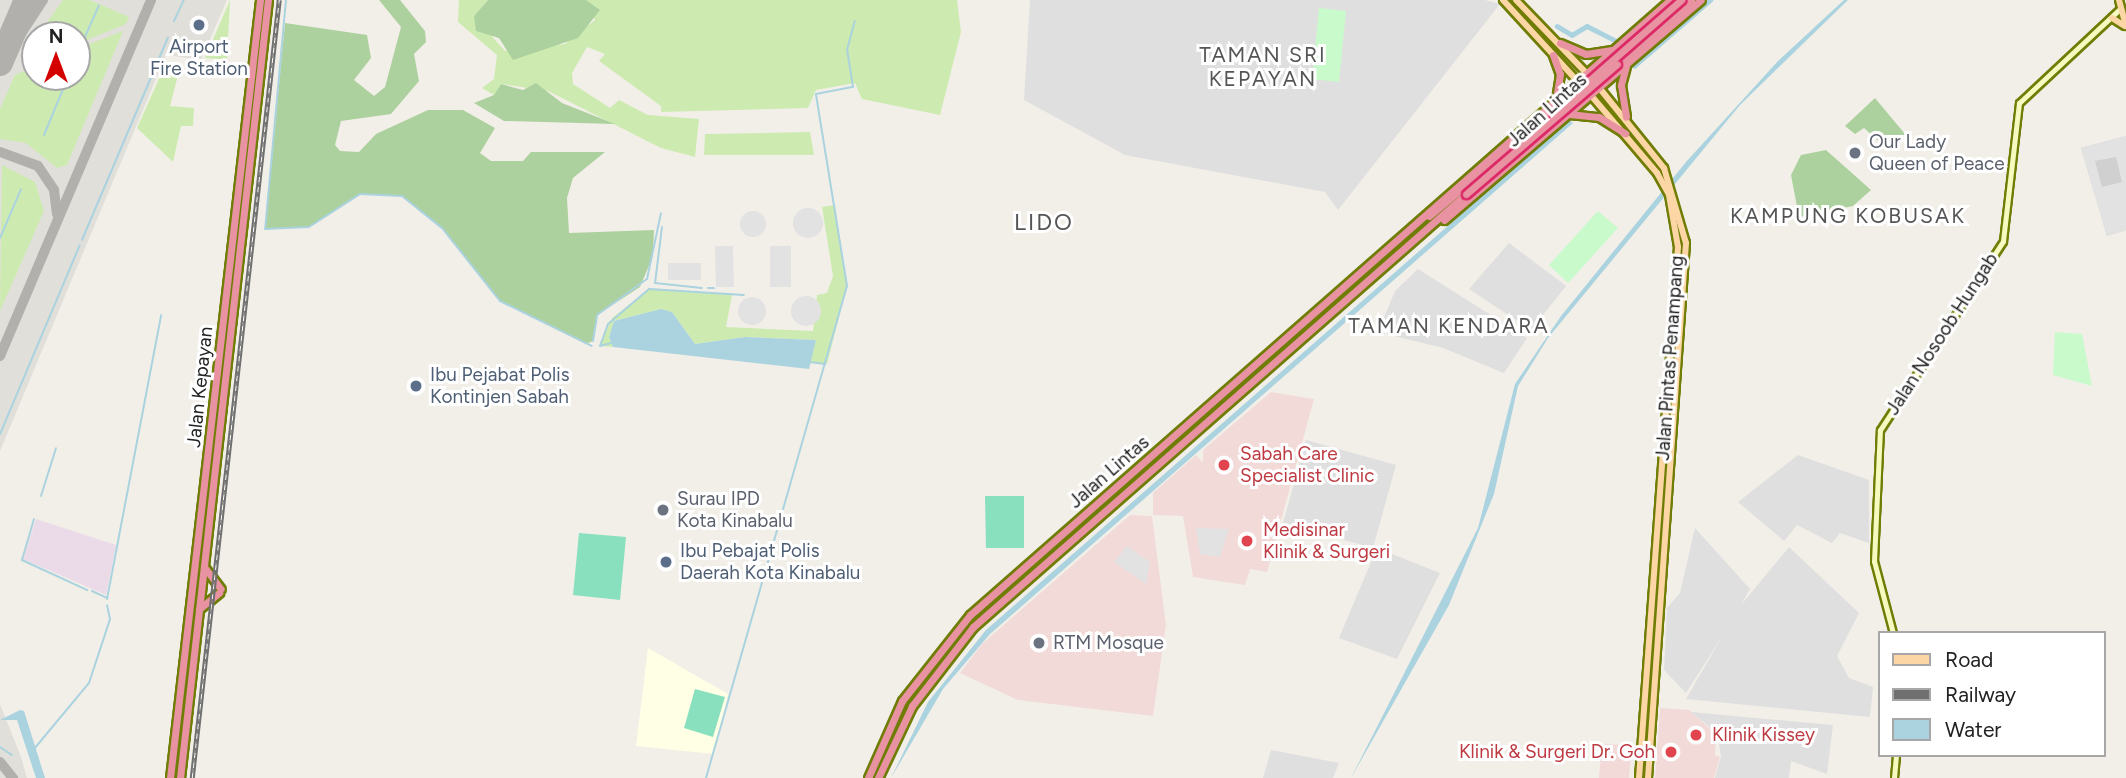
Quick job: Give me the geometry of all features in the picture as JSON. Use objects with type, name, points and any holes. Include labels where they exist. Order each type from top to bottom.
[{"type":"highway","name":"Jalan Kepayan","points":[[170,778],[260,0]]},
{"type":"highway","name":"Jalan Kepayan","points":[[180,778],[268,0]]},
{"type":"highway","name":"Jalan Lintas","points":[[1382,269],[1572,111],[1589,93],[1592,81],[1615,48],[1670,0]]},
{"type":"highway","name":"Jalan Lintas","points":[[878,778],[905,719],[939,666],[1054,555],[1382,269],[1681,0]]},
{"type":"highway","points":[[1571,92],[1616,68],[1691,0]]},
{"type":"highway","name":"Jalan Lintas","points":[[1616,68],[1631,60],[1701,0]]},
{"type":"highway","points":[[1560,43],[1586,54],[1615,48]]},
{"type":"highway","points":[[1546,110],[1561,85],[1553,55]]},
{"type":"highway","points":[[1605,60],[1602,74],[1616,68]]},
{"type":"highway","points":[[1626,117],[1621,82],[1631,60]]},
{"type":"highway","name":"Jalan Lintas","points":[[1417,226],[1580,83],[1592,81]]},
{"type":"highway","points":[[1571,92],[1581,93],[1572,111],[1600,117],[1625,133]]},
{"type":"highway","name":"Jalan Lintas","points":[[867,778],[888,727],[930,659],[1027,565],[1417,226],[1546,110],[1571,92]]},
{"type":"highway","points":[[1187,425],[1208,421]]},
{"type":"highway","points":[[1027,565],[1052,549],[1054,555]]},
{"type":"highway","points":[[195,564],[204,551]]},
{"type":"highway","points":[[198,611],[220,591],[208,577],[203,560]]},
{"type":"main road","name":"Jalan Pintas Penampang","points":[[1503,0],[1609,112],[1669,195],[1678,247],[1639,778]]},
{"type":"main road","name":"Jalan Pintas Penampang","points":[[1517,0],[1617,105],[1675,188],[1686,255],[1648,778]]},
{"type":"main road","points":[[2119,0],[2126,27]]},
{"type":"main road","points":[[2123,10],[2125,0]]},
{"type":"main road","name":"Jalan Nosoob Hungab","points":[[2098,25],[2123,10]]},
{"type":"main road","name":"Jalan Nosoob Hungab","points":[[1893,631],[1874,561],[1878,437],[2003,241],[2019,103],[2098,25],[2123,10]]},
{"type":"main road","points":[[2112,18],[2126,27]]},
{"type":"main road","points":[[1609,112],[1617,105]]},
{"type":"main road","points":[[1658,540],[1667,514]]},
{"type":"main road","points":[[1650,637],[1659,626]]},
{"type":"main road","points":[[1894,778],[1896,757]]},
{"type":"shaded area","points":[[0,0],[227,0],[201,60],[166,55],[0,451]]},
{"type":"shaded area","name":"TAMAN SRI KEPAYAN","points":[[1030,0],[1485,0],[1500,4],[1338,210],[1325,192],[1125,155],[1024,100]]},
{"type":"shaded area","points":[[2126,136],[2126,230],[2107,236],[2081,148]]},
{"type":"shaded area","points":[[2126,136],[2126,230],[2107,236],[2081,148]],"holes":[[[2116,157],[2122,182],[2102,187],[2095,161]]]},
{"type":"shaded area","points":[[808,208],[819,212],[823,223],[819,234],[808,238],[797,234],[793,223],[797,212]]},
{"type":"shaded area","points":[[753,211],[762,215],[766,224],[762,233],[753,237],[744,233],[740,224],[744,215]]},
{"type":"shaded area","points":[[1509,243],[1566,286],[1531,330],[1469,289]]},
{"type":"shaded area","points":[[715,246],[733,246],[734,287],[716,287]]},
{"type":"shaded area","points":[[770,246],[791,246],[791,287],[770,287]]},
{"type":"shaded area","points":[[668,263],[701,263],[701,280],[668,280]]},
{"type":"shaded area","points":[[1418,269],[1527,338],[1504,373],[1443,348],[1378,332],[1395,291]]},
{"type":"shaded area","points":[[806,296],[816,301],[821,311],[816,321],[806,326],[796,321],[791,311],[796,301]]},
{"type":"shaded area","points":[[752,297],[762,301],[766,311],[762,321],[752,325],[742,321],[738,311],[742,301]]},
{"type":"shaded area","points":[[1271,392],[1314,399],[1267,572],[1250,569],[1245,585],[1193,577],[1183,516],[1153,515],[1153,493],[1196,455],[1203,463],[1203,450]]},
{"type":"shaded area","points":[[1306,440],[1396,465],[1373,548],[1283,523]]},
{"type":"shaded area","points":[[1798,455],[1869,480],[1869,543],[1840,533],[1832,543],[1797,525],[1784,541],[1738,502]]},
{"type":"shaded area","points":[[1130,515],[1152,516],[1166,625],[1153,716],[1018,700],[960,673],[982,644]]},
{"type":"shaded area","points":[[36,519],[116,545],[106,595],[23,559]]},
{"type":"shaded area","points":[[1196,528],[1229,529],[1220,557],[1200,554]]},
{"type":"shaded area","points":[[1695,528],[1750,589],[1741,605],[1789,547],[1859,613],[1837,656],[1849,678],[1873,687],[1870,717],[1686,699],[1723,635],[1686,693],[1664,670],[1667,608],[1680,593]]},
{"type":"shaded area","points":[[1127,546],[1150,562],[1146,584],[1114,562]]},
{"type":"shaded area","points":[[1377,548],[1440,573],[1397,659],[1339,638]]},
{"type":"shaded area","points":[[648,648],[728,694],[714,754],[636,746]]},
{"type":"shaded area","points":[[0,704],[21,757],[27,778],[0,778]]},
{"type":"shaded area","points":[[1660,708],[1689,710],[1716,734],[1715,755],[1720,757],[1714,778],[1655,778]]},
{"type":"shaded area","points":[[1691,712],[1833,725],[1827,774],[1791,761],[1789,778],[1715,778],[1721,756],[1717,733]]},
{"type":"shaded area","points":[[1602,744],[1632,745],[1629,778],[1599,778]]},
{"type":"shaded area","points":[[1271,750],[1339,763],[1333,778],[1263,778]]},
{"type":"green space","points":[[63,0],[90,0],[129,17],[126,24],[91,38],[91,21],[48,21]]},
{"type":"green space","points":[[230,0],[227,60],[205,58]]},
{"type":"green space","points":[[379,0],[400,0],[425,31],[426,42],[414,54],[419,81],[391,114],[341,121],[335,145],[340,151],[359,152],[376,134],[428,110],[463,110],[495,128],[480,153],[491,161],[523,161],[531,152],[605,152],[573,178],[567,198],[569,233],[654,230],[653,256],[640,287],[597,315],[593,341],[586,344],[500,301],[442,228],[402,196],[360,194],[309,227],[265,229],[285,23],[367,35],[371,58],[354,80],[374,96],[385,87],[401,27]]},
{"type":"green space","points":[[459,0],[488,0],[474,16],[505,51],[565,44],[595,20],[586,0],[957,0],[961,32],[940,115],[862,99],[855,83],[816,90],[808,108],[661,112],[661,106],[599,61],[605,54],[587,47],[572,73],[573,84],[610,108],[619,100],[648,115],[699,119],[695,157],[661,148],[548,91],[501,84],[494,95],[482,88],[494,79],[497,55],[458,22]]},
{"type":"green space","points":[[488,0],[586,0],[600,10],[578,38],[513,60],[499,38],[476,31],[474,16]]},
{"type":"green space","points":[[1319,8],[1346,11],[1339,82],[1312,79]]},
{"type":"green space","points":[[123,31],[67,165],[57,168],[26,143],[0,139],[0,109],[15,75],[21,72],[21,91],[91,91],[91,44]]},
{"type":"green space","points":[[161,74],[178,75],[170,106],[194,108],[193,126],[181,126],[173,162],[137,128]]},
{"type":"green space","points":[[536,83],[562,103],[615,124],[504,121],[474,103],[494,95],[501,84],[523,90]]},
{"type":"green space","points":[[1875,98],[1905,134],[1886,148],[1864,128],[1855,134],[1845,126]]},
{"type":"green space","points":[[810,132],[814,155],[704,155],[705,134]]},
{"type":"green space","points":[[1826,150],[1871,190],[1853,206],[1799,217],[1791,175],[1801,155]]},
{"type":"green space","points":[[2,165],[35,182],[44,211],[0,311]]},
{"type":"green space","points":[[835,205],[847,286],[827,364],[810,362],[816,340],[745,337],[695,344],[672,312],[661,309],[614,321],[609,337],[613,347],[600,346],[612,318],[649,289],[732,295],[726,327],[813,331],[817,295],[827,293],[833,276],[822,207]]},
{"type":"green space","points":[[1598,211],[1618,228],[1568,283],[1549,265]]},
{"type":"green space","points":[[2055,332],[2082,334],[2092,386],[2053,375]]},
{"type":"green space","points":[[985,496],[1024,496],[1024,548],[986,548]]},
{"type":"green space","points":[[579,533],[626,537],[620,600],[573,595]]},
{"type":"green space","points":[[695,689],[725,697],[713,737],[684,728]]},
{"type":"water","points":[[1844,0],[1848,0],[1740,105],[1548,338],[1518,386],[1494,494],[1449,605],[1351,778],[1478,528],[1515,384],[1561,316],[1686,162],[1778,61]]},
{"type":"water","points":[[1569,120],[1573,123],[990,634],[943,689],[891,778],[928,702],[986,630]]},
{"type":"water","points":[[661,309],[672,312],[695,344],[745,337],[816,340],[809,369],[613,347],[609,337],[614,321]]},
{"type":"water","points":[[20,710],[24,711],[45,778],[36,778],[17,720],[0,720]]},
{"type":"waterway","points":[[174,21],[184,0]]},
{"type":"waterway","points":[[286,0],[265,229],[309,227],[360,194],[402,196],[442,228],[500,301],[592,346]]},
{"type":"waterway","points":[[1634,66],[1710,0]]},
{"type":"waterway","points":[[91,23],[99,5]]},
{"type":"waterway","points":[[706,778],[847,286],[816,94],[853,87],[847,50],[855,21]]},
{"type":"waterway","points":[[1557,26],[1572,35],[1587,26],[1617,41]]},
{"type":"waterway","points":[[82,240],[168,37]]},
{"type":"waterway","points":[[44,135],[62,91]]},
{"type":"waterway","points":[[0,238],[21,189]]},
{"type":"waterway","points":[[593,341],[597,315],[647,279],[661,213]]},
{"type":"waterway","points":[[662,227],[655,283],[702,288]]},
{"type":"waterway","points":[[0,434],[80,245]]},
{"type":"waterway","points":[[708,288],[714,288]]},
{"type":"waterway","points":[[611,343],[600,346],[608,324],[649,289],[744,295]]},
{"type":"waterway","points":[[107,599],[161,315]]},
{"type":"waterway","points":[[810,362],[825,364]]},
{"type":"waterway","points":[[41,496],[56,448]]},
{"type":"waterway","points":[[34,519],[22,560],[87,590]]},
{"type":"waterway","points":[[92,591],[107,598]]},
{"type":"waterway","points":[[34,749],[89,683],[110,619],[107,605]]},
{"type":"waterway","points":[[0,747],[12,755]]},
{"type":"taxiway","points":[[9,42],[18,0]]},
{"type":"taxiway","points":[[0,66],[43,0]]},
{"type":"taxiway","points":[[0,356],[151,0]]},
{"type":"taxiway","points":[[0,152],[38,166],[54,190],[57,214]]},
{"type":"taxiway","points":[[0,762],[13,778]]},
{"type":"runway","points":[[0,63],[27,0]]},
{"type":"railway","points":[[192,778],[279,0]]},
{"type":"place","name":"Airport Fire Station","points":[[199,25]]},
{"type":"place","name":"Our Lady Queen of Peace","points":[[1855,153]]},
{"type":"place","name":"Ibu Pejabat Polis Kontinjen Sabah","points":[[416,386]]},
{"type":"place","name":"Sabah Care Specialist Clinic","points":[[1224,465]]},
{"type":"place","name":"Surau IPD Kota Kinabalu","points":[[663,510]]},
{"type":"place","name":"Medisinar Klinik & Surgeri","points":[[1247,541]]},
{"type":"place","name":"Ibu Pebajat Polis Daerah Kota Kinabalu","points":[[666,562]]},
{"type":"place","name":"RTM Mosque","points":[[1039,643]]},
{"type":"place","name":"Klinik Kissey","points":[[1696,735]]},
{"type":"place","name":"Klinik & Surgeri Dr. Goh","points":[[1671,752]]},
{"type":"district","name":"TAMAN SRI KEPAYAN","points":[[1263,67]]},
{"type":"district","name":"KAMPUNG KOBUSAK","points":[[1848,216]]},
{"type":"district","name":"LIDO","points":[[1044,222]]},
{"type":"district","name":"TAMAN KENDARA","points":[[1449,326]]}]
